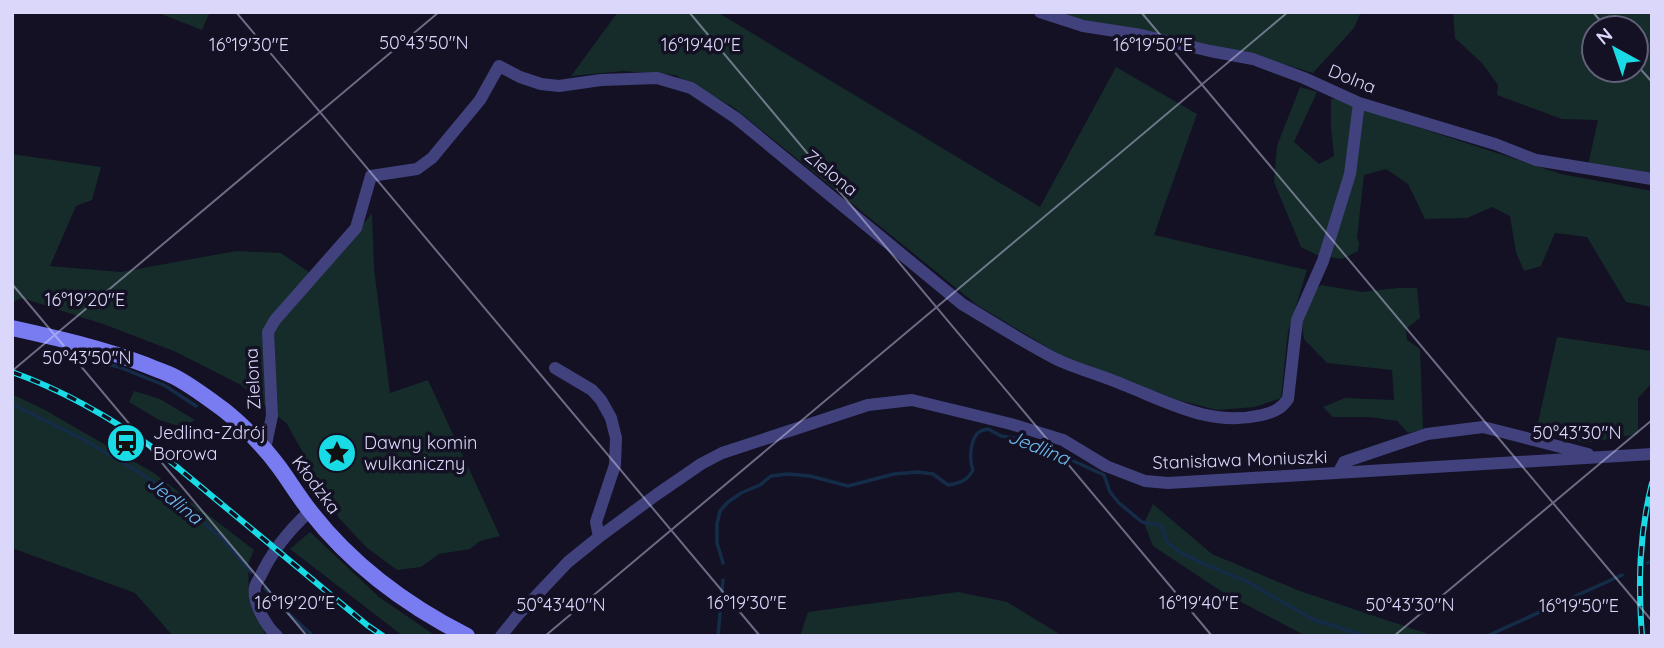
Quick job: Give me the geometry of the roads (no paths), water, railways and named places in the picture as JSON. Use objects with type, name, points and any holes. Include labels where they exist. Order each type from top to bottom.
[{"type":"main road","name":"Kłodzka","points":[[12,328],[122,356],[175,377],[225,411],[265,449],[310,511],[346,551],[392,590],[440,622],[467,636]]},
{"type":"street","name":"Dolna","points":[[1040,12],[1083,26],[1141,35],[1253,59],[1359,103],[1495,144],[1536,160],[1652,179]]},
{"type":"street","name":"Zielona","points":[[265,449],[272,416],[268,332],[288,304],[356,228],[372,176],[416,169],[432,158],[480,100],[499,66],[541,84],[559,86],[601,80],[657,78],[691,88],[736,118],[962,304],[1056,359],[1175,407],[1214,418],[1267,414],[1282,408],[1288,399],[1297,320],[1328,262],[1350,174],[1359,103]]},
{"type":"street","points":[[555,368],[592,390],[611,418],[616,438],[615,465],[596,522],[599,537]]},
{"type":"street","name":"Stanisława Moniuszki","points":[[501,636],[517,615],[568,562],[701,464],[722,453],[868,405],[891,401],[912,400],[1011,424],[1063,440],[1106,466],[1145,481],[1168,483],[1652,454]]},
{"type":"street","points":[[1338,474],[1344,462],[1427,433],[1483,427],[1601,457]]},
{"type":"street","points":[[276,636],[267,627],[259,609],[255,588],[266,563],[283,539],[310,511]]},
{"type":"waterway","points":[[48,349],[119,367],[164,385],[196,406]]},
{"type":"waterway","name":"Jedlina","points":[[12,404],[83,439],[145,476],[220,536],[251,572]]},
{"type":"waterway","name":"Jedlina","points":[[723,563],[717,543],[720,511],[741,493],[760,485],[771,476],[810,476],[848,486],[894,474],[918,472],[933,474],[948,485],[963,481],[971,474],[973,442],[978,433],[988,429],[1001,436],[1028,440],[1104,475],[1110,492],[1119,503],[1142,522],[1161,525],[1167,542],[1178,551],[1246,581],[1312,619],[1365,636]]},
{"type":"waterway","name":"Jedlina","points":[[1647,563],[1652,561]]},
{"type":"waterway","name":"Jedlina","points":[[1487,636],[1622,575]]},
{"type":"waterway","name":"Jedlina","points":[[718,636],[723,580]]},
{"type":"waterway","name":"Jedlina","points":[[265,588],[313,636]]},
{"type":"railway","points":[[12,372],[88,407],[159,452],[383,636]]},
{"type":"railway","points":[[1642,636],[1641,559],[1644,521],[1652,483]]},
{"type":"place","name":"Jedlina-Zdrój Borowa","points":[[126,443]]},
{"type":"place","name":"Dawny komin wulkaniczny","points":[[337,453]]}]
